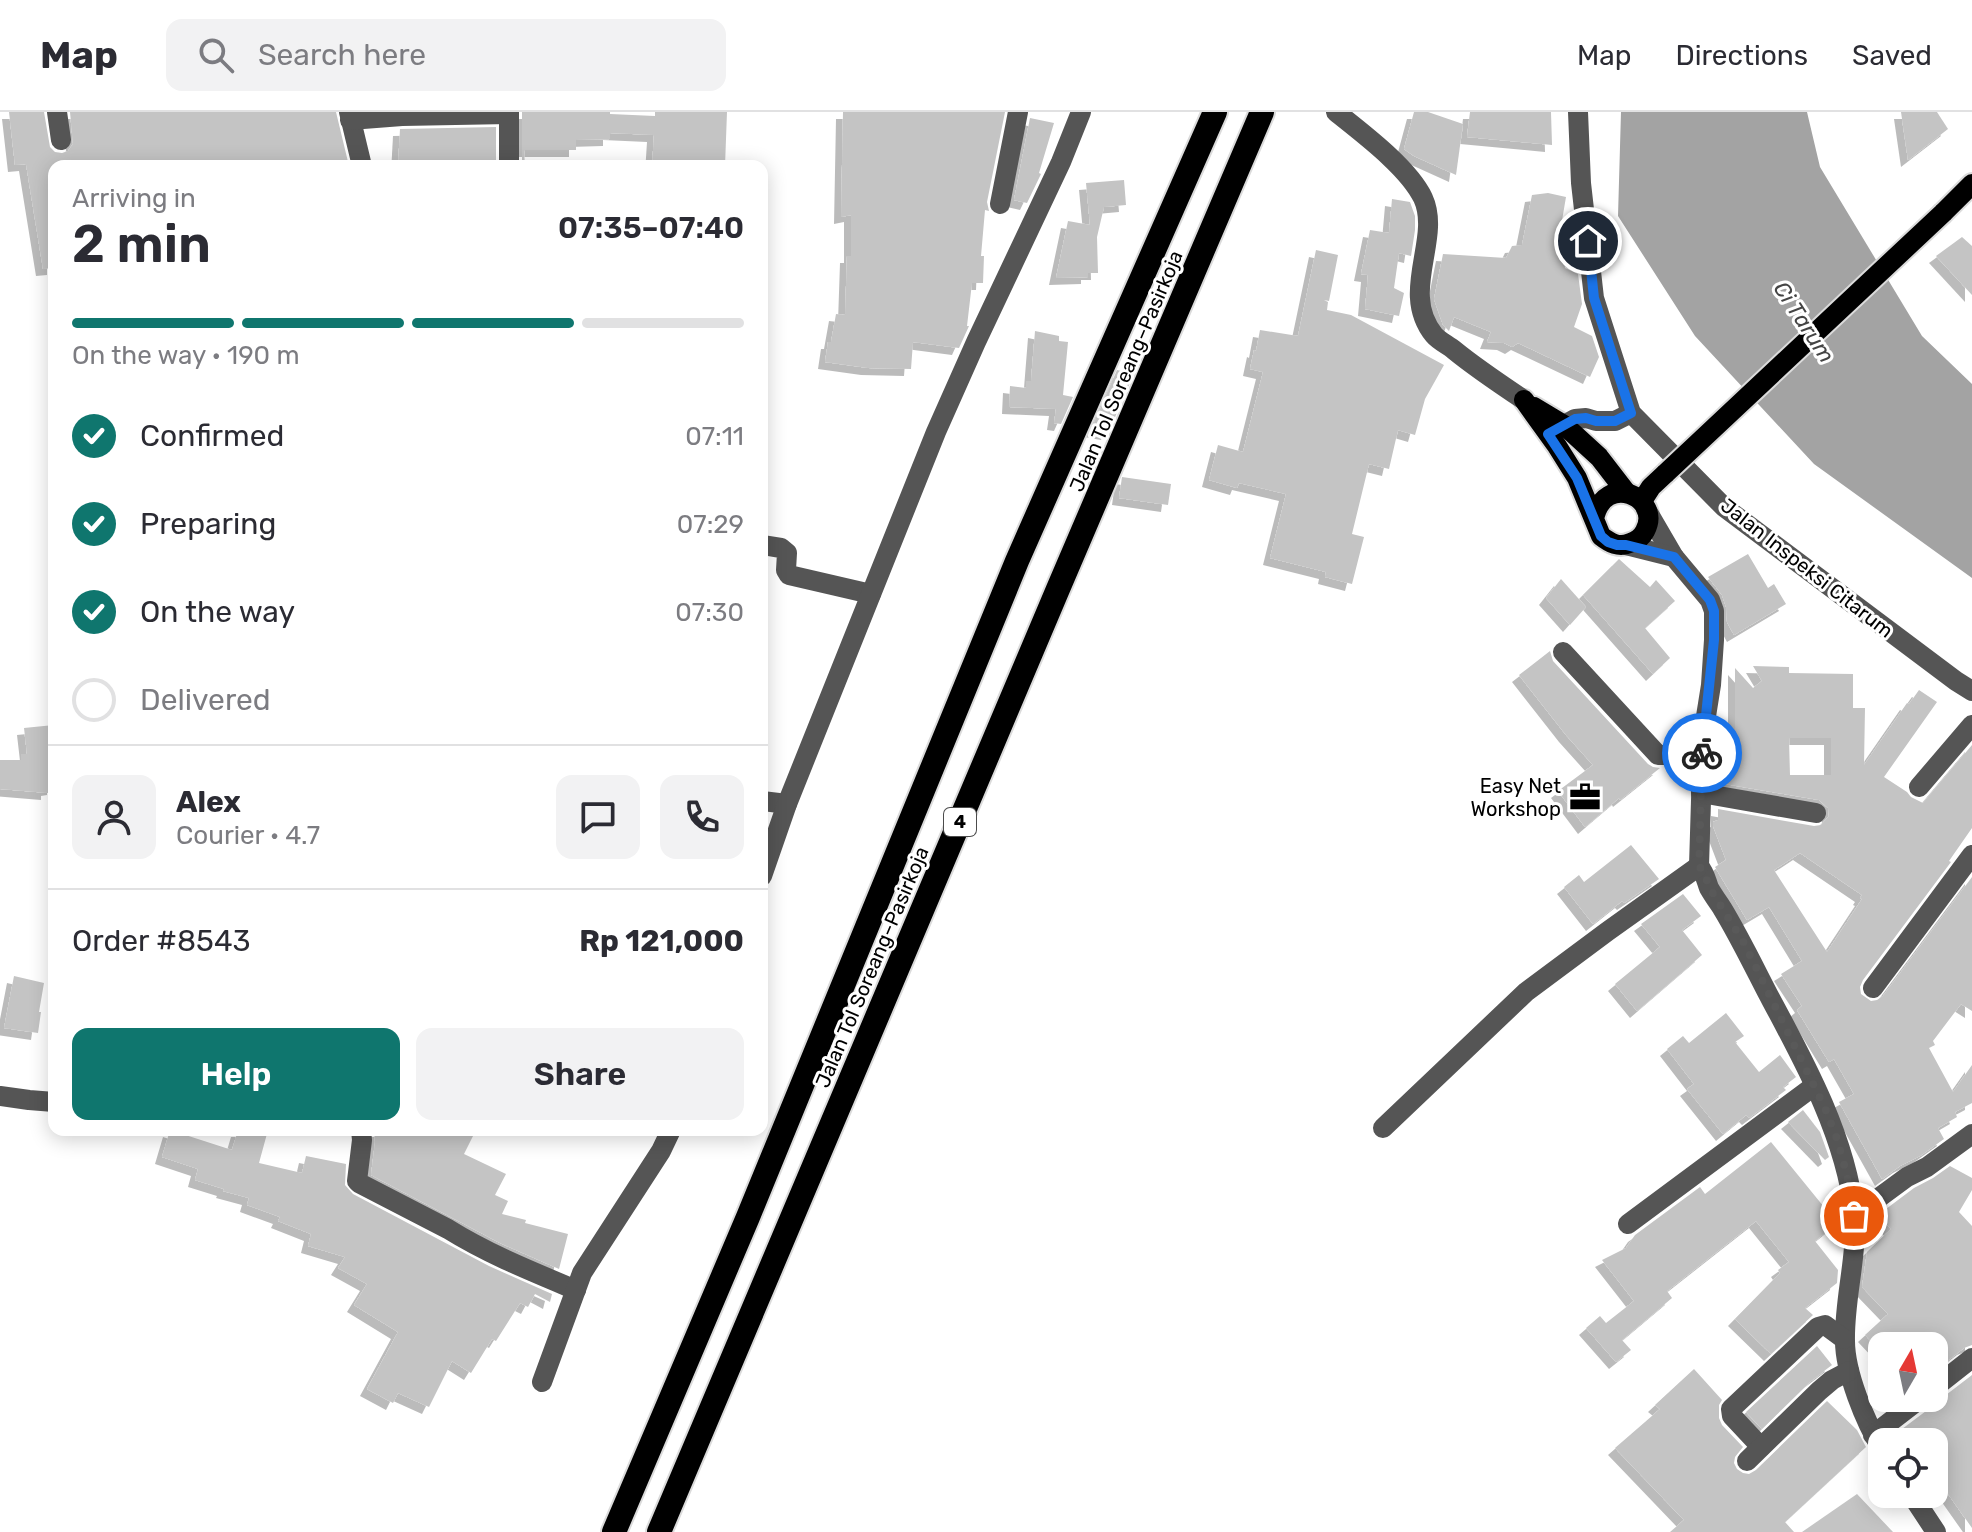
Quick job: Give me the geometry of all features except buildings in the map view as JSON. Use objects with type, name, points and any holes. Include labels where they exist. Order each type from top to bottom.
[{"type":"highway","name":"Jalan Tol Soreang–Pasirkoja","points":[[614,1532],[748,1217],[1017,561],[1215,112]]},
{"type":"highway","name":"Jalan Tol Soreang–Pasirkoja","points":[[659,1532],[1262,112]]},
{"type":"main road","points":[[1594,519],[1596,509],[1608,495],[1617,492],[1644,493],[1972,184]]},
{"type":"main road","points":[[1524,400],[1556,429],[1599,457],[1644,493],[1648,518],[1642,535],[1626,545],[1608,542],[1601,536],[1556,429]]},
{"type":"street","points":[[57,112],[61,140]]},
{"type":"street","points":[[1000,204],[1018,112]]},
{"type":"street","points":[[768,859],[936,432],[1061,162],[1081,112]]},
{"type":"street","points":[[1336,112],[1382,150],[1423,199],[1428,218],[1419,296],[1424,317],[1435,335],[1524,400]]},
{"type":"street","name":"Jalan Inspeksi Citarum","points":[[1578,112],[1581,183],[1594,298],[1631,413],[1724,507],[1972,691]]},
{"type":"street","points":[[361,160],[350,116],[509,113],[509,160]]},
{"type":"street","points":[[1556,429],[1575,419],[1615,421],[1631,413]]},
{"type":"street","points":[[1644,493],[1674,557],[1710,600],[1714,611],[1711,685],[1703,735],[1699,866],[1744,943],[1793,1040],[1837,1139],[1854,1216],[1854,1259],[1844,1339],[1849,1371],[1872,1428]]},
{"type":"street","points":[[1626,545],[1674,557]]},
{"type":"street","points":[[768,546],[781,548],[787,553],[786,570],[789,575],[871,594]]},
{"type":"street","points":[[1563,652],[1658,755],[1675,755],[1703,735]]},
{"type":"street","points":[[1919,787],[1972,725]]},
{"type":"street","points":[[1701,793],[1816,813]]},
{"type":"street","points":[[768,802],[787,804]]},
{"type":"street","points":[[1873,988],[1972,855]]},
{"type":"street","points":[[1383,1128],[1526,992],[1699,866]]},
{"type":"street","points":[[1628,1224],[1814,1086]]},
{"type":"street","points":[[0,1096],[48,1102]]},
{"type":"street","points":[[1854,1216],[1972,1134]]},
{"type":"street","points":[[361,1136],[359,1183],[509,1261],[576,1290]]},
{"type":"street","points":[[542,1382],[582,1273],[668,1136]]},
{"type":"street","points":[[1844,1339],[1825,1325],[1818,1327],[1731,1409],[1754,1454],[1819,1391],[1849,1371]]},
{"type":"street","points":[[1948,1377],[1972,1358]]},
{"type":"street","points":[[1892,1428],[1907,1412]]},
{"type":"street","points":[[1920,1508],[1936,1532]]},
{"type":"water","name":"Ci Tarum","points":[[1621,112],[1807,112],[1820,167],[1922,336],[1972,384],[1972,578],[1814,464],[1695,336],[1618,216]]},
{"type":"way so far","points":[[1702,753],[1699,866],[1744,943],[1825,1108],[1847,1175],[1854,1216]]},
{"type":"place","name":"Easy Net Workshop","points":[[1585,797]]},
{"type":"route","points":[[1588,241],[1594,298],[1631,413],[1615,421],[1575,419],[1548,434],[1577,478],[1601,536],[1617,545],[1674,557],[1710,600],[1714,611],[1714,640],[1702,753]]}]
